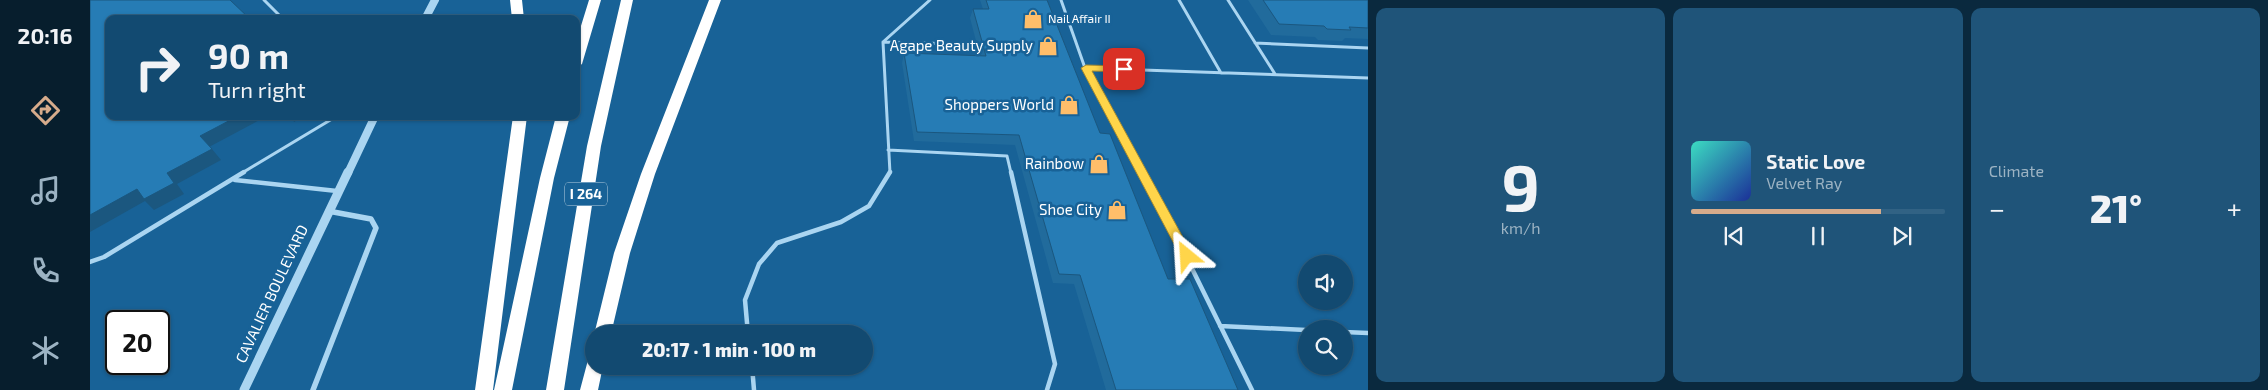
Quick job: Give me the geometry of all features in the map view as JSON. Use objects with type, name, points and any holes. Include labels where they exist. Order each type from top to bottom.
[{"type":"highway","points":[[516,0],[518,15]]},
{"type":"highway","points":[[580,51],[595,0]]},
{"type":"highway","name":"I 264","points":[[555,390],[594,146],[627,0]]},
{"type":"highway","points":[[604,325],[622,253],[648,174],[715,0]]},
{"type":"highway","points":[[484,390],[519,120]]},
{"type":"highway","name":"I 264","points":[[503,390],[547,178],[562,120]]},
{"type":"highway","points":[[589,390],[592,375]]},
{"type":"street","points":[[427,15],[435,0]]},
{"type":"street","name":"CAVALIER BOULEVARD","points":[[244,390],[337,191],[373,120]]},
{"type":"street","points":[[313,390],[376,228],[371,219],[328,211]]},
{"type":"lane","points":[[264,0],[279,15]]},
{"type":"lane","points":[[883,42],[930,0]]},
{"type":"lane","points":[[1061,0],[1086,68],[1169,222],[1252,390]]},
{"type":"lane","points":[[1179,0],[1221,73]]},
{"type":"lane","points":[[1228,0],[1275,75]]},
{"type":"lane","points":[[883,42],[960,44]]},
{"type":"lane","points":[[747,325],[745,300],[758,264],[777,243],[841,222],[869,206],[890,173],[883,42]]},
{"type":"lane","points":[[1255,43],[1368,48]]},
{"type":"lane","points":[[1086,68],[1368,78]]},
{"type":"lane","points":[[90,262],[104,257],[331,120]]},
{"type":"lane","points":[[888,150],[1006,156],[1056,364],[1047,390]]},
{"type":"lane","points":[[234,180],[337,191]]},
{"type":"lane","points":[[1220,326],[1298,330]]},
{"type":"lane","points":[[1353,332],[1368,333]]},
{"type":"lane","points":[[753,375],[754,390]]},
{"type":"building","points":[[90,0],[230,0],[246,15],[105,15],[105,120],[230,120],[200,136],[212,149],[167,173],[174,183],[144,199],[137,189],[90,215]]},
{"type":"building","points":[[986,0],[1047,0],[1100,133],[1110,134],[1168,279],[1190,279],[1238,390],[1116,390],[1080,275],[1059,274],[1019,135],[917,132],[904,53],[986,56],[973,9],[989,9]]},
{"type":"building","points":[[1263,0],[1368,0],[1368,28],[1349,27],[1351,30],[1327,29],[1324,26],[1279,24]]},
{"type":"place","name":"Nail Affair II","points":[[1033,19]]},
{"type":"place","name":"Agape Beauty Supply","points":[[1048,46]]},
{"type":"place","name":"Shoppers World","points":[[1069,105]]},
{"type":"place","name":"Rainbow","points":[[1099,164]]},
{"type":"place","name":"Shoe City","points":[[1117,210]]},
{"type":"route","points":[[1124,69],[1086,68],[1187,256]]}]
